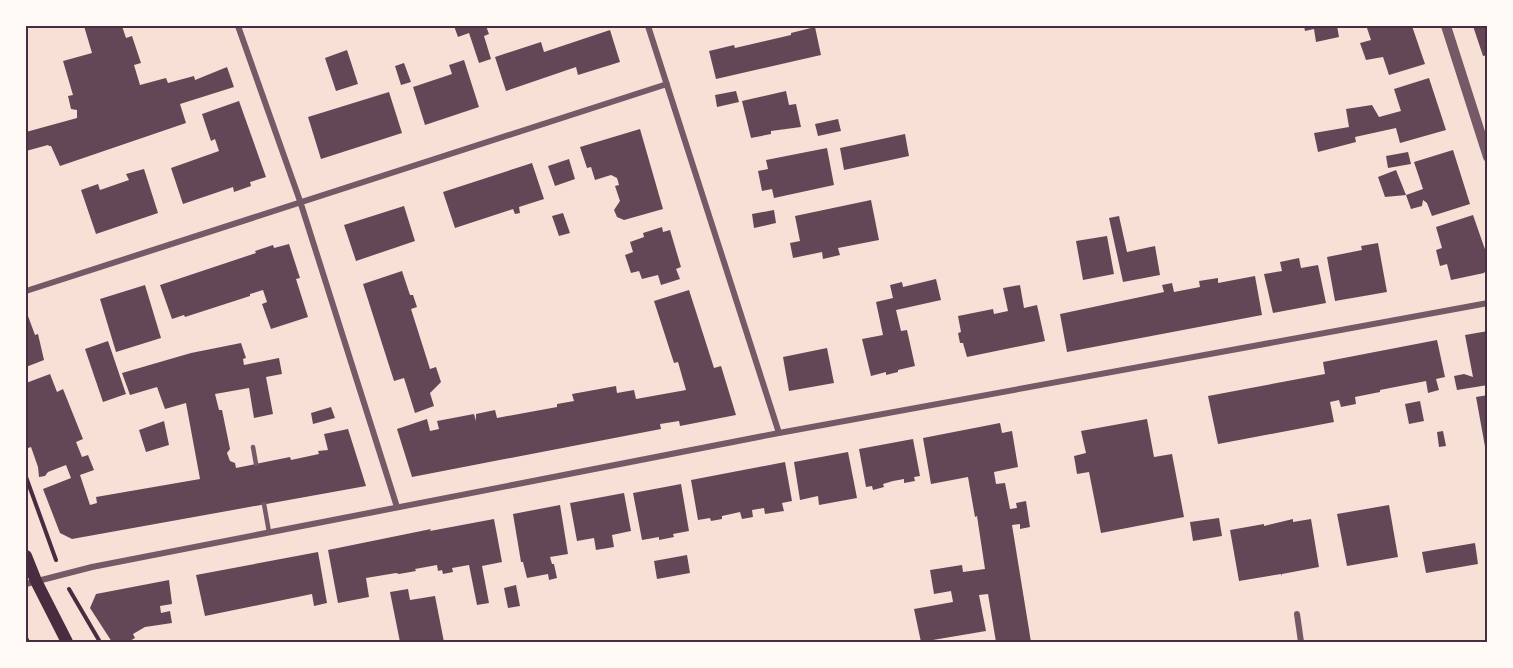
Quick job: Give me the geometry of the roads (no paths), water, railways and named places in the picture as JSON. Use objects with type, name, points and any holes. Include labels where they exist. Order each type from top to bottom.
[{"type":"main road","points":[[26,556],[31,583],[67,642]]},
{"type":"street","points":[[238,26],[300,201],[397,507]]},
{"type":"street","points":[[648,26],[779,433]]},
{"type":"street","points":[[1446,26],[1488,157]]},
{"type":"street","points":[[26,291],[667,84]]},
{"type":"street","points":[[31,583],[92,567],[779,433],[1488,303]]},
{"type":"street","points":[[1297,615],[1301,642]]},
{"type":"lane","points":[[253,447],[256,464]]},
{"type":"lane","points":[[264,504],[269,532]]}]
